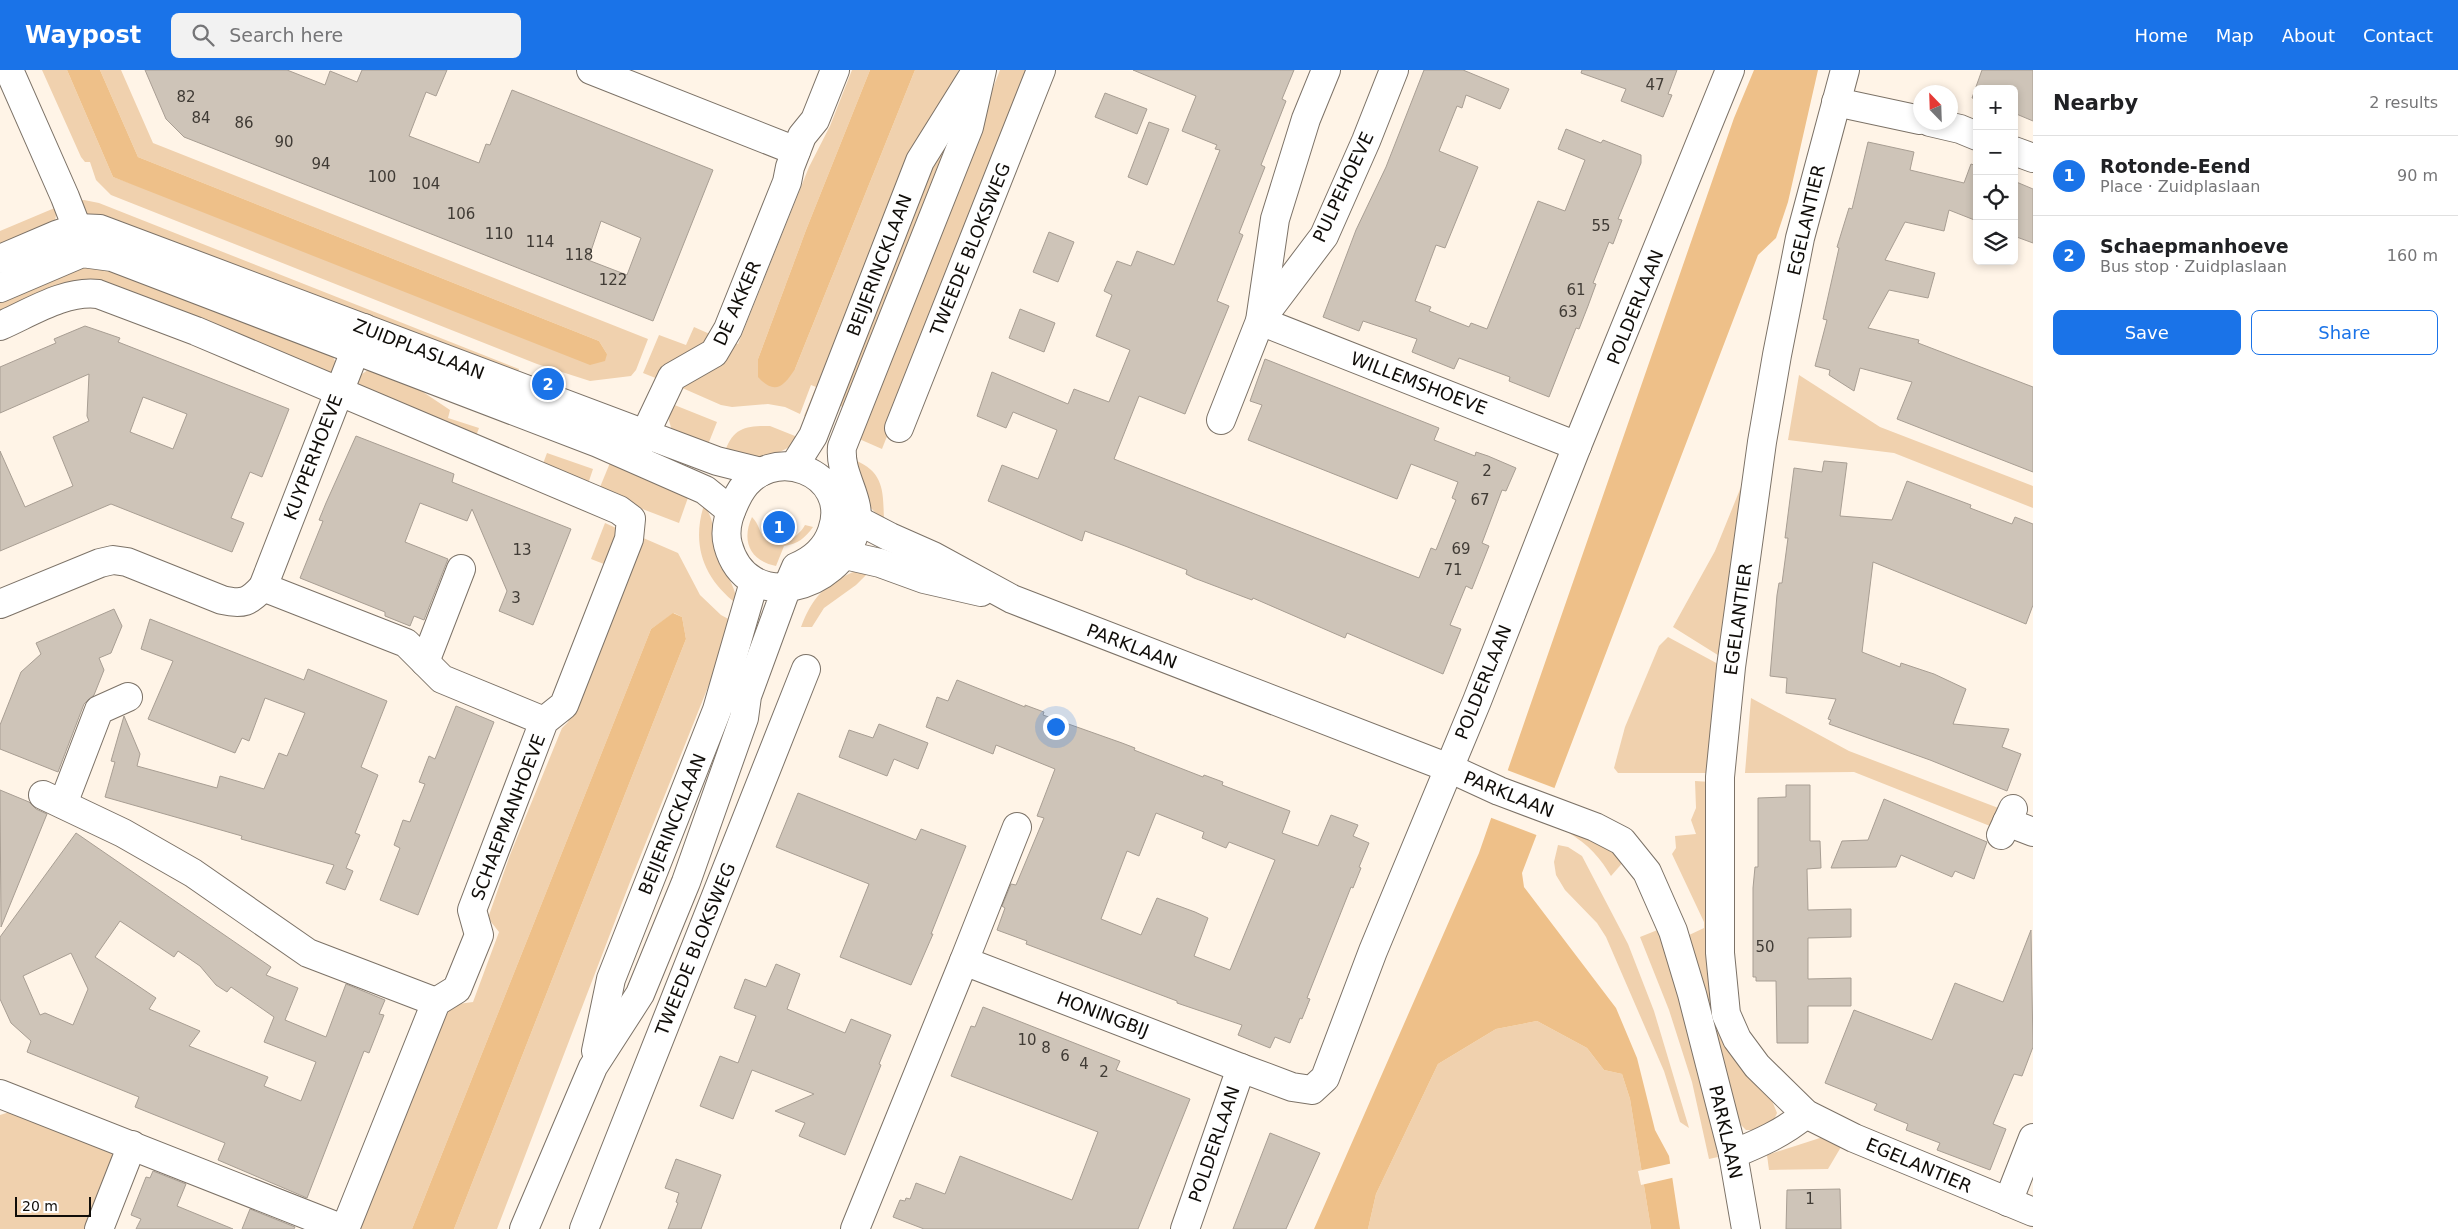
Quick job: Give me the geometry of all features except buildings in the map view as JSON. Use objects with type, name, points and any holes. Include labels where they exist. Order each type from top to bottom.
[{"type":"street","points":[[9,70],[80,241]]},
{"type":"street","points":[[591,70],[796,151]]},
{"type":"street","name":"DE AKKER","points":[[633,459],[672,377],[714,354],[728,328],[787,182],[802,136],[815,120],[834,70]]},
{"type":"street","name":"BEIJERINCKLAAN","points":[[794,466],[813,436],[920,161],[976,70]]},
{"type":"street","name":"BEIJERINCKLAAN","points":[[846,514],[855,499],[842,469],[842,447],[969,127],[982,70]]},
{"type":"street","name":"TWEEDE BLOKSWEG","points":[[899,428],[1041,70]]},
{"type":"street","name":"PULPEHOEVE","points":[[1221,420],[1260,321],[1275,219],[1306,119],[1326,70]]},
{"type":"street","name":"PULPEHOEVE","points":[[1260,321],[1324,236],[1366,141],[1394,70]]},
{"type":"street","name":"POLDERLAAN","points":[[1185,1229],[1241,1068],[1292,1087],[1312,1090],[1325,1078],[1373,951],[1449,768],[1577,446],[1730,70]]},
{"type":"street","name":"EGELANTIER","points":[[1845,70],[1800,238],[1777,355],[1762,442],[1731,667],[1720,777],[1720,952],[1726,1014],[1737,1039],[1757,1066],[1806,1114],[1854,1138],[2033,1212]]},
{"type":"street","points":[[1836,102],[1913,118]]},
{"type":"street","points":[[1958,129],[1973,134]]},
{"type":"street","points":[[2018,152],[2033,158]]},
{"type":"street","name":"ZUIDPLASLAAN","points":[[0,288],[100,229],[705,490],[731,512]]},
{"type":"street","name":"ZUIDPLASLAAN","points":[[0,259],[56,235],[80,241]]},
{"type":"street","points":[[0,326],[69,296],[83,292],[98,294],[196,331],[338,391]]},
{"type":"street","name":"WILLEMSHOEVE","points":[[1260,321],[1577,446]]},
{"type":"street","name":"ZUIDPLASLAAN","points":[[359,340],[644,433],[717,461],[761,472]]},
{"type":"street","name":"KUYPERHOEVE","points":[[263,587],[359,340]]},
{"type":"street","name":"SCHAEPMANHOEVE","points":[[338,391],[619,510],[631,519],[629,539],[564,705],[544,721],[472,910],[479,935],[457,989],[436,1002]]},
{"type":"street","points":[[776,466],[794,466],[809,471],[822,481],[846,514],[853,538],[845,555],[829,572],[799,584],[770,587],[754,582],[739,569],[730,551],[727,531],[731,512],[742,489],[761,472],[776,466]]},
{"type":"street","points":[[799,584],[796,567],[812,558],[826,545],[833,528],[846,514]]},
{"type":"street","name":"PARKLAAN","points":[[846,514],[890,537],[933,556],[1012,599],[1449,768],[1499,791],[1595,827],[1622,841],[1647,872],[1676,940],[1692,994],[1733,1154],[1746,1229]]},
{"type":"street","name":"PARKLAAN","points":[[845,555],[880,563],[924,579],[1012,599]]},
{"type":"street","points":[[0,604],[100,563],[113,560],[126,562],[222,600],[237,604],[251,600],[263,587],[406,643],[442,679],[544,721]]},
{"type":"street","points":[[425,662],[462,569]]},
{"type":"street","name":"BEIJERINCKLAAN","points":[[593,1066],[611,979],[717,710],[754,582]]},
{"type":"street","name":"BEIJERINCKLAAN","points":[[524,1229],[593,1066],[640,994],[686,882],[744,718],[747,696],[799,584]]},
{"type":"street","name":"TWEEDE BLOKSWEG","points":[[584,1229],[806,669]]},
{"type":"street","points":[[0,1094],[344,1229],[436,1002],[308,953],[193,873],[123,833],[53,800],[99,710],[128,697]]},
{"type":"street","points":[[2007,822],[2033,832]]},
{"type":"street","points":[[855,1229],[964,961],[1016,827]]},
{"type":"street","name":"HONINGBIJ","points":[[964,961],[1241,1068]]},
{"type":"street","points":[[1733,1154],[1773,1138],[1806,1114]]},
{"type":"street","points":[[2008,1202],[2033,1138]]},
{"type":"street","points":[[99,1229],[132,1145]]},
{"type":"shaded area","points":[[42,70],[67,70],[113,177],[607,354],[599,341],[138,157],[100,70],[121,70],[153,143],[648,339],[636,370],[631,376],[590,381],[537,364],[111,195],[96,180],[90,162],[85,162],[81,157]]},
{"type":"shaded area","points":[[67,70],[100,70],[138,157],[599,341],[607,354],[605,361],[590,365],[113,177]]},
{"type":"shaded area","points":[[852,70],[870,70],[806,230],[758,359],[795,369],[915,70],[959,70],[811,419],[804,416],[816,387],[811,385],[800,414],[785,407],[768,404],[732,407],[721,405],[680,387],[731,342],[738,344],[809,167],[830,126]]},
{"type":"shaded area","points":[[870,70],[915,70],[795,369],[783,384],[774,387],[769,386],[758,377],[758,359],[806,230]]},
{"type":"shaded area","points":[[1000,70],[1032,70],[882,449],[857,438]]},
{"type":"shaded area","points":[[1754,70],[1818,70],[1788,202],[1776,238],[1758,255],[1522,873],[1524,887],[1616,1008],[1637,1058],[1655,1130],[1669,1156],[1680,1229],[1651,1229],[1630,1099],[1622,1074],[1604,1070],[1587,1048],[1537,1021],[1496,1029],[1438,1064],[1376,1194],[1368,1229],[1314,1229],[1479,853],[1734,118]]},
{"type":"shaded area","points":[[957,124],[845,408],[836,404],[918,191]]},
{"type":"shaded area","points":[[84,200],[99,203],[519,369],[516,378],[87,218],[77,201]]},
{"type":"shaded area","points":[[57,207],[55,222],[0,249],[0,231]]},
{"type":"shaded area","points":[[96,263],[330,351],[336,363],[334,374],[123,291],[89,280],[79,280],[0,313],[0,293]]},
{"type":"shaded area","points":[[694,327],[712,335],[709,342],[658,379],[643,373],[659,335],[686,345]]},
{"type":"shaded area","points":[[368,370],[402,378],[450,410],[448,418],[479,428],[476,436],[357,386],[356,378]]},
{"type":"shaded area","points":[[1799,375],[1880,427],[2033,486],[2033,508],[1894,453],[1788,440]]},
{"type":"shaded area","points":[[672,404],[717,422],[707,447],[672,431],[668,417]]},
{"type":"shaded area","points":[[770,426],[800,438],[782,451],[765,456],[725,451],[732,437],[742,430]]},
{"type":"shaded area","points":[[547,453],[593,469],[587,487],[541,469]]},
{"type":"shaded area","points":[[612,458],[690,492],[679,523],[598,492]]},
{"type":"shaded area","points":[[855,460],[865,465],[877,477],[882,493],[884,522],[870,507]]},
{"type":"shaded area","points":[[1745,477],[1721,657],[1673,627],[1715,551]]},
{"type":"shaded area","points":[[704,505],[711,518],[717,554],[732,584],[737,604],[716,584],[703,560],[699,534]]},
{"type":"shaded area","points":[[752,517],[764,538],[775,544],[793,538],[805,525],[813,527],[801,540],[784,546],[776,566],[760,560],[750,549],[747,534]]},
{"type":"shaded area","points":[[605,523],[616,528],[618,532],[609,566],[591,559]]},
{"type":"shaded area","points":[[641,537],[678,553],[700,595],[721,615],[734,622],[630,882],[497,1229],[454,1229],[686,639],[682,617],[674,613],[651,629],[412,1229],[357,1229],[406,1106],[451,1005],[473,1002],[499,932],[488,918],[510,855],[562,728],[568,722]]},
{"type":"shaded area","points":[[853,572],[869,572],[856,585],[824,608],[812,627],[801,627],[810,608],[820,594],[834,582]]},
{"type":"shaded area","points":[[673,613],[682,617],[686,639],[454,1229],[412,1229],[651,629]]},
{"type":"shaded area","points":[[1668,637],[1720,665],[1711,773],[1618,773],[1614,768],[1625,727],[1659,646]]},
{"type":"shaded area","points":[[1751,698],[1849,751],[2001,809],[1995,828],[1854,772],[1745,773]]},
{"type":"shaded area","points":[[1695,781],[1711,782],[1709,945],[1777,1113],[1772,1124],[1756,1130],[1746,1130],[1738,1122],[1687,936],[1704,928],[1704,922],[1672,854],[1676,848],[1675,836],[1696,834],[1691,820],[1696,808]]},
{"type":"shaded area","points":[[1564,830],[1598,841],[1625,860],[1611,876],[1590,849]]},
{"type":"shaded area","points":[[1558,845],[1568,847],[1582,856],[1628,944],[1654,1011],[1689,1128],[1680,1122],[1664,1071],[1606,937],[1597,923],[1565,890],[1556,875],[1554,862]]},
{"type":"shaded area","points":[[1660,929],[1707,1097],[1718,1157],[1709,1159],[1692,1082],[1669,1010],[1640,937]]},
{"type":"shaded area","points":[[1537,1021],[1587,1048],[1604,1070],[1622,1074],[1630,1099],[1651,1229],[1368,1229],[1376,1194],[1438,1064],[1496,1029]]},
{"type":"shaded area","points":[[16,1110],[108,1146],[116,1162],[90,1229],[0,1229],[0,1115]]},
{"type":"shaded area","points":[[1823,1137],[1841,1147],[1828,1169],[1769,1170],[1767,1155]]},
{"type":"pier","points":[[1507,770],[1557,789],[1539,836],[1489,817]]},
{"type":"pier","points":[[1673,1163],[1676,1177],[1641,1185],[1638,1171]]},
{"type":"place","name":"Schaepmanhoeve","points":[[548,384]]},
{"type":"place","name":"Rotonde-Eend","points":[[779,527]]}]
